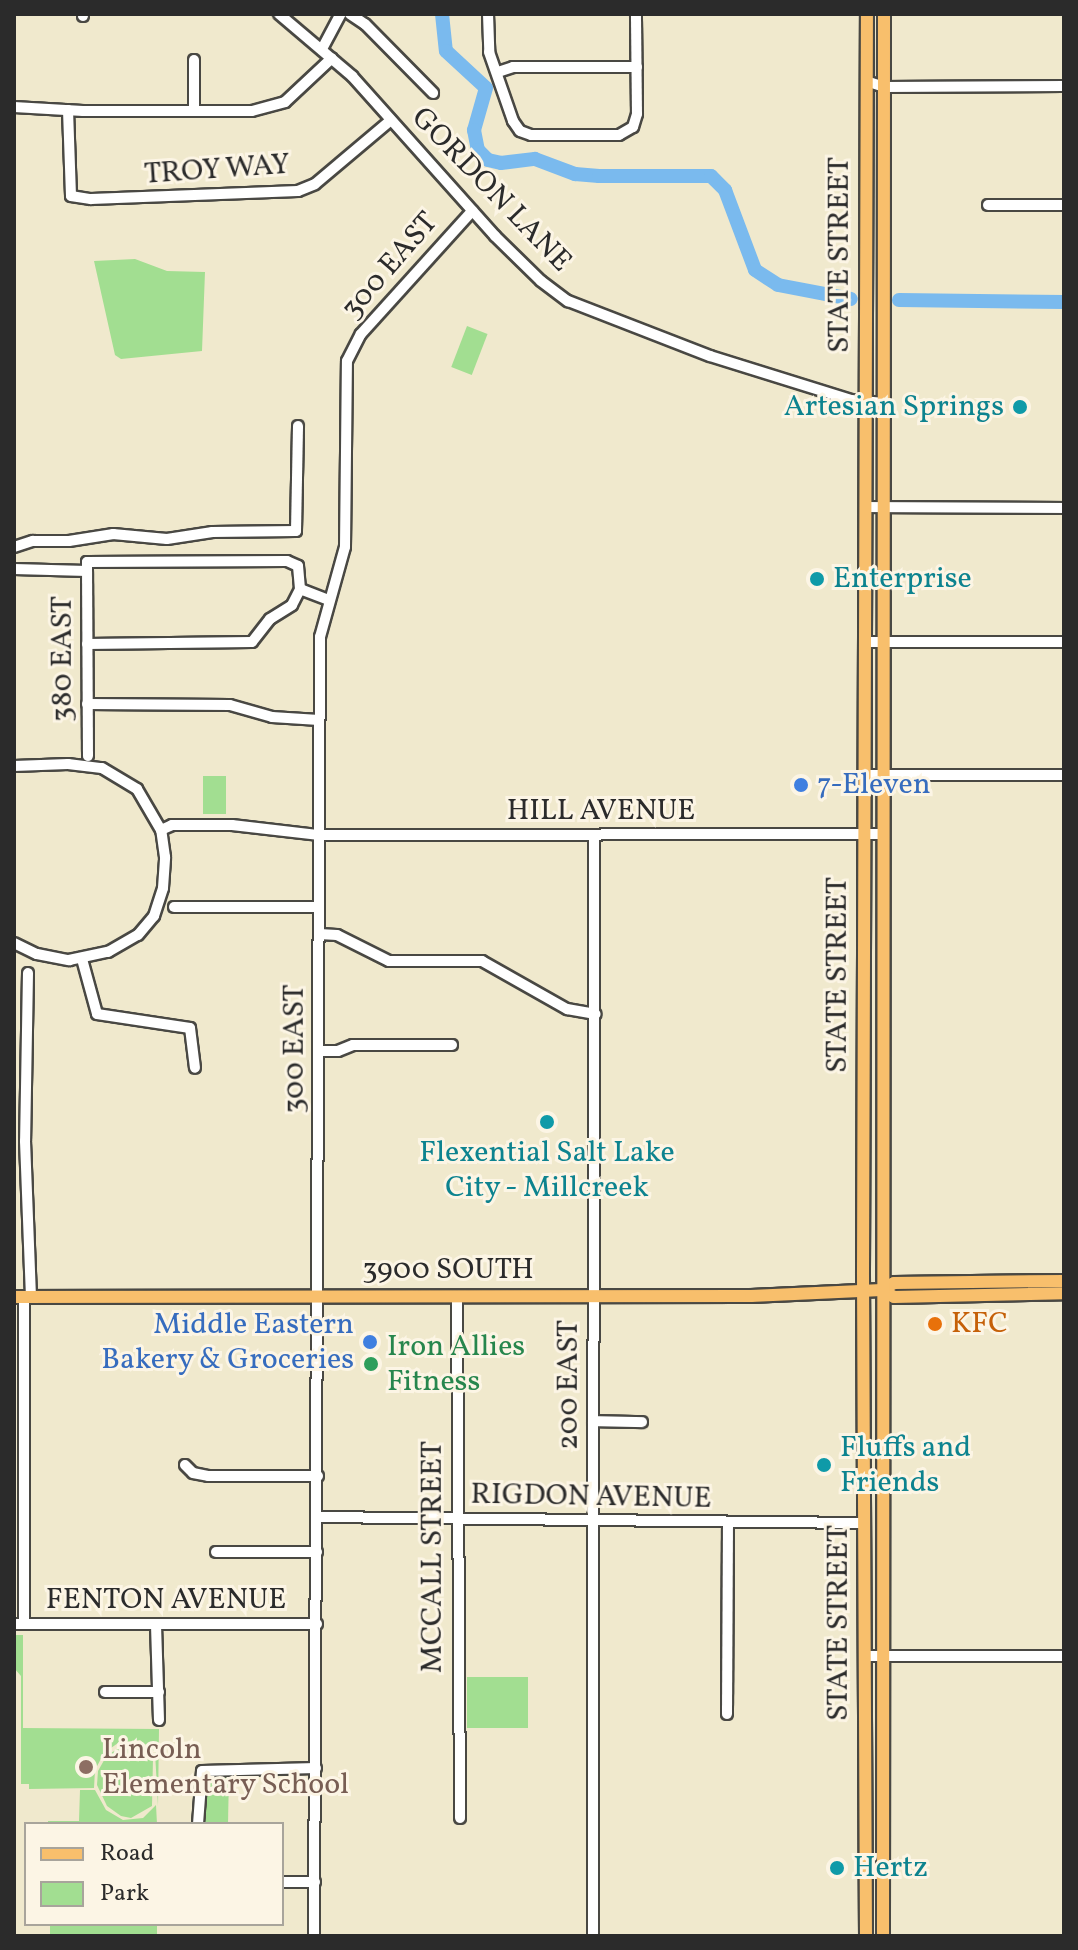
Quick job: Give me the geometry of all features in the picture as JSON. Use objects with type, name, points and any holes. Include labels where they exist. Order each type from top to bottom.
[{"type":"main road","name":"STATE STREET","points":[[866,1936],[863,1290],[867,14]]},
{"type":"main road","name":"STATE STREET","points":[[883,1936],[884,14]]},
{"type":"main road","name":"3900 SOUTH","points":[[23,1297],[751,1296],[882,1290],[894,1283],[1064,1281]]},
{"type":"main road","name":"3900 SOUTH","points":[[882,1290],[894,1297],[1064,1293]]},
{"type":"street","name":"GORDON LANE","points":[[279,14],[332,58],[472,211],[541,281],[582,308],[710,356],[865,402],[884,403]]},
{"type":"street","points":[[322,49],[341,14]]},
{"type":"street","points":[[350,14],[365,24],[433,93]]},
{"type":"street","points":[[488,14],[489,52],[514,124],[525,134],[619,135],[629,131],[635,123],[636,14]]},
{"type":"street","points":[[14,107],[194,111],[269,108],[285,102],[332,58]]},
{"type":"street","points":[[194,60],[194,111]]},
{"type":"street","points":[[498,72],[513,67],[637,67]]},
{"type":"street","points":[[866,81],[885,87],[1064,86]]},
{"type":"street","name":"TROY WAY","points":[[68,110],[71,196],[161,199],[189,193],[298,191],[315,184],[391,120]]},
{"type":"street","points":[[988,205],[1064,205]]},
{"type":"street","name":"300 EAST","points":[[314,1936],[320,637],[345,547],[347,361],[361,334],[472,211]]},
{"type":"street","points":[[14,547],[33,541],[113,534],[167,539],[212,532],[296,531],[298,426]]},
{"type":"street","points":[[865,507],[1064,508]]},
{"type":"street","points":[[14,569],[287,561],[298,566],[300,589],[292,605],[270,619],[252,642],[87,644]]},
{"type":"street","name":"380 EAST","points":[[87,566],[88,756]]},
{"type":"street","points":[[300,589],[329,600]]},
{"type":"street","points":[[866,642],[1064,642]]},
{"type":"street","points":[[87,704],[230,705],[272,717],[319,720]]},
{"type":"street","points":[[14,766],[68,764],[102,768],[137,789],[161,830],[165,857],[163,888],[147,927],[108,952],[82,959],[53,958],[14,943]]},
{"type":"street","points":[[865,775],[1064,775]]},
{"type":"street","name":"HILL AVENUE","points":[[161,830],[172,825],[232,825],[319,835],[883,834]]},
{"type":"street","name":"200 EAST","points":[[593,1936],[594,835]]},
{"type":"street","points":[[174,907],[319,907]]},
{"type":"street","points":[[319,934],[337,935],[389,961],[482,961],[567,1009],[596,1014]]},
{"type":"street","points":[[82,959],[97,1014],[190,1028],[195,1068]]},
{"type":"street","points":[[19,1624],[28,973]]},
{"type":"street","points":[[319,1051],[338,1051],[356,1045],[452,1045]]},
{"type":"street","name":"MCCALL STREET","points":[[457,1296],[460,1818]]},
{"type":"street","points":[[593,1421],[642,1422]]},
{"type":"street","points":[[185,1465],[193,1473],[208,1476],[318,1476]]},
{"type":"street","name":"RIGDON AVENUE","points":[[317,1517],[864,1523]]},
{"type":"street","points":[[727,1714],[728,1523]]},
{"type":"street","points":[[216,1552],[317,1552]]},
{"type":"street","name":"FENTON AVENUE","points":[[19,1624],[317,1624]]},
{"type":"street","points":[[156,1625],[159,1720]]},
{"type":"street","points":[[866,1656],[1064,1656]]},
{"type":"street","points":[[105,1692],[159,1692]]},
{"type":"street","points":[[198,1822],[202,1771],[316,1768]]},
{"type":"street","points":[[284,1882],[315,1882]]},
{"type":"green space","points":[[135,259],[167,271],[205,272],[202,351],[121,359],[115,355],[94,261]]},
{"type":"green space","points":[[467,326],[488,334],[472,375],[451,367]]},
{"type":"green space","points":[[203,776],[226,776],[226,814],[203,814]]},
{"type":"green space","points":[[14,1635],[23,1635],[23,1728],[159,1729],[158,1806],[155,1752],[140,1740],[118,1743],[104,1753],[95,1770],[94,1788],[29,1789],[29,1784],[21,1784],[21,1676],[14,1668]]},
{"type":"green space","points":[[467,1677],[528,1677],[528,1728],[467,1728]]},
{"type":"green space","points":[[129,1743],[144,1745],[153,1758],[152,1806],[131,1818],[121,1816],[107,1806],[97,1785],[98,1771],[107,1755]]},
{"type":"green space","points":[[229,1774],[228,1822],[204,1822],[204,1781],[207,1776]]},
{"type":"green space","points":[[80,1790],[95,1790],[106,1810],[123,1820],[143,1818],[156,1805],[157,1822],[48,1822],[79,1821]]},
{"type":"green space","points":[[50,1926],[157,1926],[157,1936],[50,1936]]},
{"type":"waterway","points":[[442,14],[446,51],[486,88],[474,130],[478,150],[488,160],[501,163],[535,159],[575,174],[599,176],[711,176],[725,190],[755,270],[778,285],[851,299]]},
{"type":"waterway","points":[[899,300],[1064,302]]},
{"type":"place","name":"Artesian Springs","points":[[1020,407]]},
{"type":"place","name":"Enterprise","points":[[817,579]]},
{"type":"place","name":"7-Eleven","points":[[801,785]]},
{"type":"place","name":"Flexential Salt Lake City - Millcreek","points":[[547,1122]]},
{"type":"place","name":"KFC","points":[[935,1324]]},
{"type":"place","name":"Middle Eastern Bakery & Groceries","points":[[370,1342]]},
{"type":"place","name":"Iron Allies Fitness","points":[[371,1364]]},
{"type":"place","name":"Fluffs and Friends","points":[[824,1465]]},
{"type":"place","name":"Lincoln Elementary School","points":[[86,1767]]},
{"type":"place","name":"Hertz","points":[[837,1868]]}]
